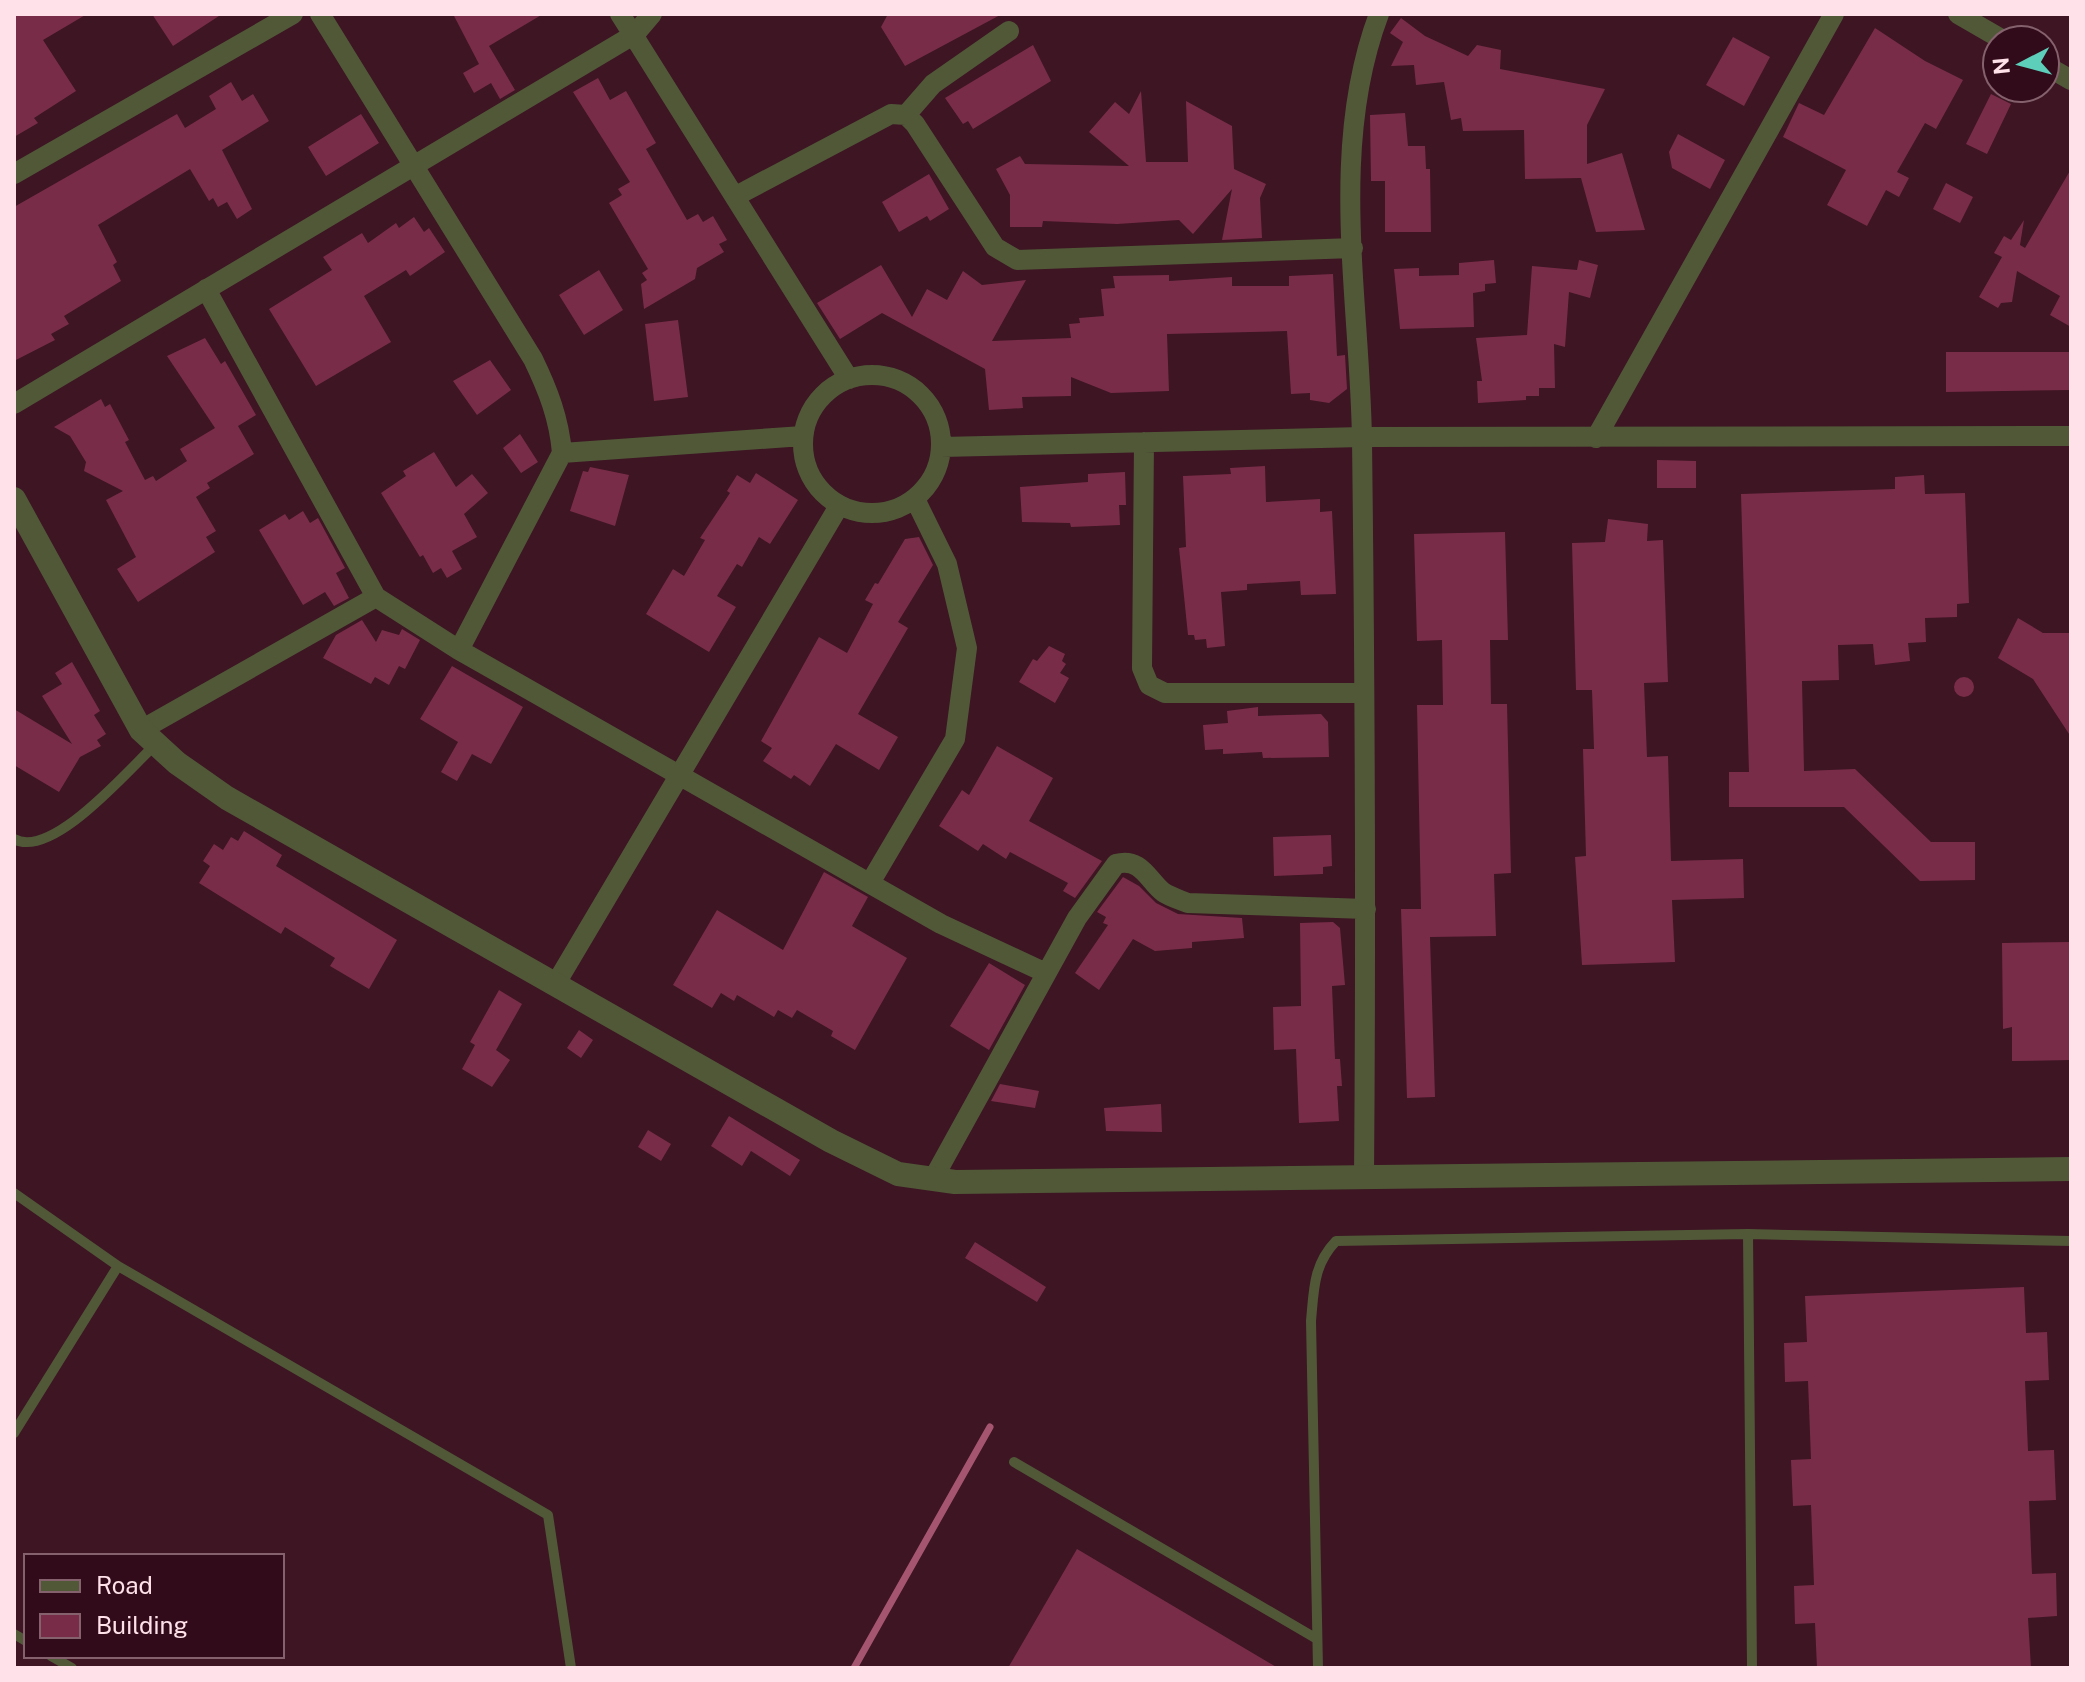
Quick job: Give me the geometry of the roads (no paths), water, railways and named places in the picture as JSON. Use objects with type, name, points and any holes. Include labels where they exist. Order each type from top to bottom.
[{"type":"street","points":[[14,174],[293,14]]},
{"type":"street","points":[[320,14],[411,166],[533,359],[549,393],[560,429],[562,453],[459,650]]},
{"type":"street","points":[[620,14],[849,379]]},
{"type":"street","points":[[14,404],[635,34],[652,14]]},
{"type":"street","points":[[1364,1178],[1366,909],[1362,437],[1353,248],[1352,115],[1362,63],[1379,14]]},
{"type":"street","points":[[1596,438],[1834,14]]},
{"type":"street","points":[[906,115],[933,84],[1009,31]]},
{"type":"street","points":[[736,196],[891,114],[906,115],[915,124],[995,247],[1017,260],[1353,248]]},
{"type":"street","points":[[206,289],[376,597],[459,650],[941,924],[1046,973]]},
{"type":"street","points":[[886,376],[904,383],[931,410],[941,447],[937,466],[915,499],[878,513],[858,512],[839,506],[823,493],[811,477],[804,457],[803,436],[818,401],[849,379],[886,376]]},
{"type":"street","points":[[562,453],[803,436]]},
{"type":"street","points":[[941,447],[1362,437],[2071,436]]},
{"type":"street","points":[[1144,442],[1142,668],[1149,685],[1165,693],[1362,693]]},
{"type":"street","points":[[14,499],[148,737],[227,798],[831,1141],[898,1174],[955,1182],[2071,1169]]},
{"type":"street","points":[[870,883],[955,739],[967,648],[947,564],[915,499]]},
{"type":"street","points":[[555,985],[839,506]]},
{"type":"street","points":[[148,737],[376,597]]},
{"type":"street","points":[[933,1179],[1077,918],[1116,864],[1122,862],[1147,871],[1164,893],[1188,903],[1366,909]]},
{"type":"lane","points":[[14,839],[40,841],[60,833],[148,737]]},
{"type":"lane","points":[[14,1193],[118,1266],[548,1515],[571,1668]]},
{"type":"lane","points":[[1748,1234],[1752,1668]]},
{"type":"lane","points":[[1318,1668],[1311,1321],[1315,1272],[1323,1254],[1336,1241],[1748,1234],[2071,1241]]},
{"type":"lane","points":[[14,1433],[118,1266]]},
{"type":"lane","points":[[1014,1462],[1317,1639]]},
{"type":"lane","points":[[54,1658],[72,1668]]},
{"type":"waterway","points":[[854,1668],[990,1427]]}]
